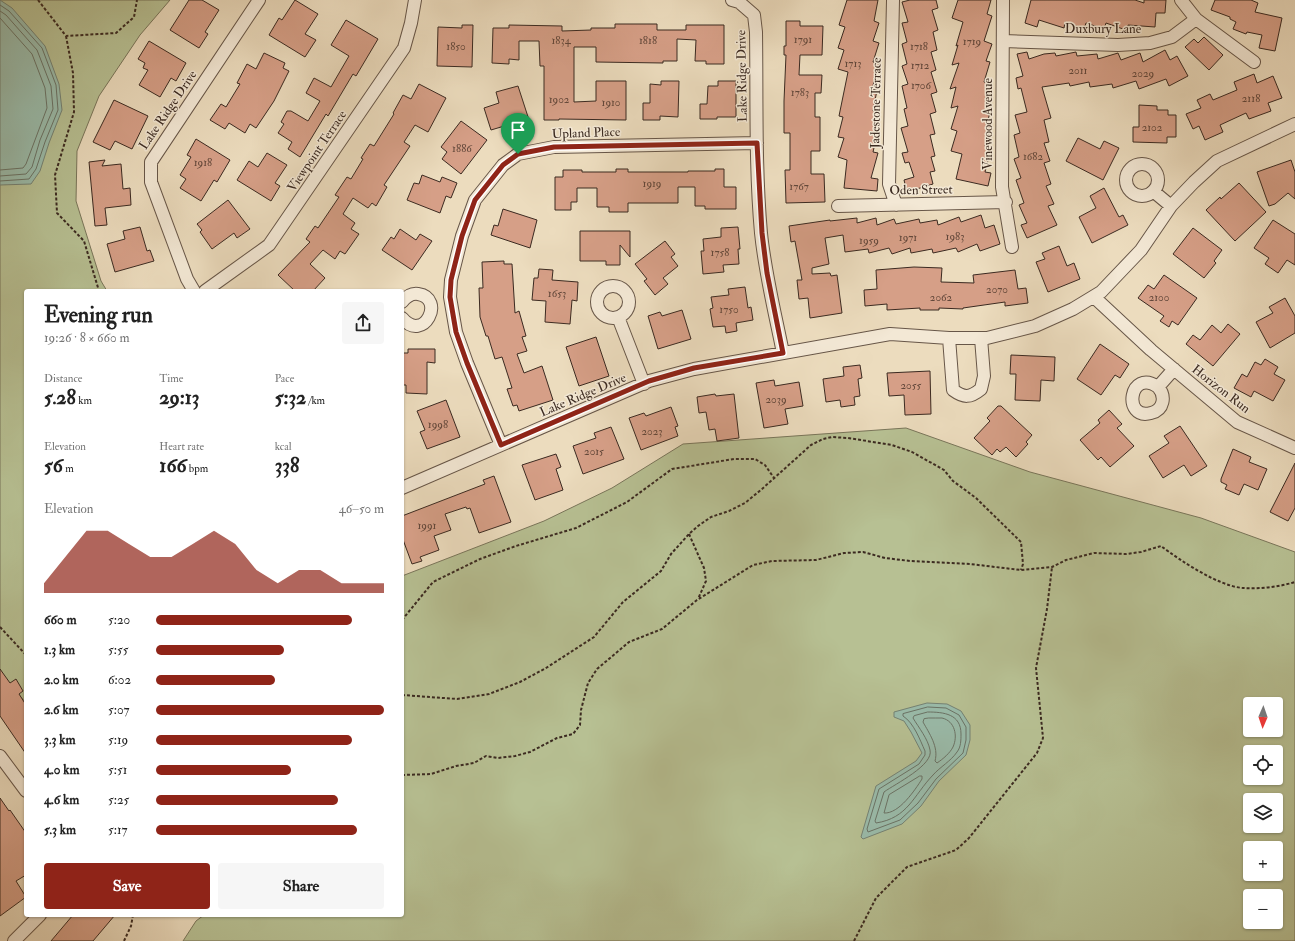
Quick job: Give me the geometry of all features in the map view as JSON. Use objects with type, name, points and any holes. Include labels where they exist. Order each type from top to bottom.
[{"type":"street","name":"Lake Ridge Drive","points":[[193,289],[187,278],[151,182],[151,162],[259,0]]},
{"type":"street","name":"Viewpoint Terrace","points":[[208,289],[269,245],[404,48],[411,23],[415,0]]},
{"type":"street","name":"Lake Ridge Drive","points":[[732,0],[739,2],[754,15],[756,32],[757,143],[762,233],[767,273],[783,353]]},
{"type":"street","name":"Jadestone Terrace","points":[[893,0],[889,184],[896,205]]},
{"type":"street","name":"Vinewood Avenue","points":[[1003,0],[1002,187],[1006,202],[1012,247]]},
{"type":"street","points":[[1182,0],[1196,19],[1254,62]]},
{"type":"street","name":"Duxbury Lane","points":[[1003,41],[1118,46],[1150,43],[1172,37],[1196,19]]},
{"type":"street","name":"Lake Ridge Drive","points":[[404,487],[644,384],[694,368],[890,334],[949,338],[987,338],[1035,326],[1073,309],[1101,292],[1141,250],[1171,206],[1217,161],[1295,124]]},
{"type":"street","name":"Upland Place","points":[[501,445],[458,338],[451,306],[451,280],[462,236],[475,200],[503,165],[518,154],[554,147],[757,143]]},
{"type":"street","points":[[1153,191],[1171,206]]},
{"type":"street","name":"Oden Street","points":[[838,206],[1006,202]]},
{"type":"street","points":[[404,300],[411,295],[420,294],[428,300],[432,308],[430,317],[427,321],[418,325],[409,324],[404,320]]},
{"type":"street","name":"Horizon Run","points":[[1094,297],[1151,350],[1236,422],[1295,448]]},
{"type":"street","points":[[432,308],[451,306]]},
{"type":"street","points":[[618,317],[644,384]]},
{"type":"street","points":[[949,338],[953,390],[960,395],[968,396],[975,394],[982,389],[984,376],[981,338]]},
{"type":"street","name":"Horizon Run","points":[[1158,387],[1174,369]]},
{"type":"street","points":[[0,756],[24,788]]},
{"type":"street","points":[[14,941],[38,917]]},
{"type":"path","points":[[38,0],[66,36],[73,73],[74,112],[55,175],[57,213],[84,241],[98,289]]},
{"type":"path","points":[[66,36],[116,33],[134,17],[137,0]]},
{"type":"path","points":[[404,695],[457,699],[489,694],[520,682],[546,668],[594,637],[623,602],[661,571],[671,554],[689,534],[711,517],[729,511],[745,503],[811,444],[822,439],[832,437],[848,438],[892,445],[912,452],[944,470],[953,481],[976,498],[1021,542],[1024,564],[1021,570]]},
{"type":"path","points":[[404,618],[433,582],[480,559],[516,546],[576,528],[627,502],[672,469],[734,459],[755,459],[765,465],[774,478]]},
{"type":"path","points":[[689,534],[704,568],[706,580],[697,600]]},
{"type":"path","points":[[404,775],[431,774],[456,766],[474,763],[486,756],[498,758],[515,756],[530,752],[558,738],[573,734],[580,725],[581,710],[588,683],[597,669],[629,642],[662,629],[697,600],[753,566],[772,561],[816,560],[844,553],[863,552],[885,558],[910,561],[947,562],[1021,570],[1052,567],[1066,560],[1080,556],[1094,554],[1126,554],[1141,552],[1161,546],[1191,567],[1215,579],[1242,588],[1283,586],[1295,582]]},
{"type":"path","points":[[854,941],[876,898],[907,867],[956,850],[969,838],[1036,753],[1043,738],[1036,668],[1047,609],[1052,567]]},
{"type":"path","points":[[0,627],[24,653]]},
{"type":"path","points":[[124,941],[133,917]]},
{"type":"shaded area","points":[[0,0],[170,0],[140,35],[99,96],[77,151],[76,201],[101,281],[106,289],[24,289],[24,701],[0,672]]},
{"type":"shaded area","points":[[906,428],[1030,472],[1201,518],[1295,552],[1295,941],[183,941],[196,921],[201,917],[404,917],[404,575],[544,521],[612,488],[683,444]]},
{"type":"water","points":[[0,0],[12,8],[45,46],[59,84],[62,110],[40,171],[31,184],[0,185]]},
{"type":"water","points":[[927,703],[947,704],[961,711],[970,725],[970,740],[966,755],[939,781],[921,806],[902,824],[863,839],[861,837],[876,786],[916,761],[922,753],[904,721],[894,717],[894,712]]},
{"type":"building","points":[[189,0],[202,0],[219,10],[205,32],[208,34],[199,48],[170,30]]},
{"type":"building","points":[[295,0],[318,14],[305,34],[316,40],[305,57],[269,35],[279,18],[282,20]]},
{"type":"building","points":[[847,0],[878,0],[874,21],[879,23],[873,41],[879,43],[873,62],[879,64],[872,89],[877,90],[873,111],[878,112],[874,130],[878,131],[873,152],[878,153],[871,178],[878,179],[877,191],[844,188],[847,160],[838,157],[844,138],[838,137],[843,117],[839,116],[848,72],[838,69],[844,50],[838,48],[845,27],[839,25]]},
{"type":"building","points":[[910,0],[936,0],[938,8],[932,10],[938,30],[933,32],[937,50],[931,52],[936,70],[931,72],[937,92],[931,94],[936,112],[930,114],[935,134],[930,135],[935,156],[931,157],[935,171],[930,172],[933,184],[907,192],[904,180],[914,177],[909,162],[905,163],[902,153],[908,152],[901,128],[908,126],[904,109],[907,108],[902,86],[908,84],[902,66],[907,64],[902,44],[907,42],[902,23],[908,22],[902,2]]},
{"type":"building","points":[[958,0],[991,0],[987,14],[992,16],[984,41],[992,44],[986,61],[990,62],[984,82],[992,84],[986,102],[992,104],[987,124],[991,125],[985,146],[991,148],[985,172],[991,173],[988,186],[956,179],[962,154],[951,151],[957,131],[951,129],[958,106],[951,108],[956,87],[950,89],[959,63],[952,65],[963,22],[952,18]]},
{"type":"building","points":[[1031,0],[1135,0],[1144,3],[1144,0],[1166,0],[1165,13],[1156,13],[1155,27],[1128,25],[1126,30],[1106,23],[1104,29],[1086,23],[1084,29],[1065,22],[1064,28],[1039,20],[1037,27],[1025,23]]},
{"type":"building","points":[[1215,0],[1251,0],[1258,3],[1255,12],[1282,18],[1275,51],[1259,48],[1262,35],[1247,32],[1246,34],[1233,29],[1236,22],[1230,19],[1230,17],[1211,10]]},
{"type":"building","points":[[346,20],[378,39],[356,76],[353,74],[328,116],[326,114],[300,157],[288,149],[292,142],[278,133],[284,124],[281,122],[287,111],[291,111],[308,121],[320,101],[306,93],[314,78],[331,87],[349,56],[331,45]]},
{"type":"building","points":[[786,21],[800,21],[800,26],[823,26],[822,55],[800,55],[799,75],[822,75],[821,93],[815,93],[815,117],[820,117],[820,151],[811,151],[811,174],[824,174],[825,202],[786,203],[785,170],[790,170],[790,133],[784,133],[786,55],[784,55],[784,46],[786,46]]},
{"type":"building","points":[[615,24],[657,24],[657,30],[686,30],[686,25],[724,25],[724,64],[706,64],[706,61],[695,61],[696,40],[677,39],[677,61],[663,61],[663,63],[596,62],[596,47],[574,47],[574,102],[596,101],[596,81],[626,81],[626,120],[544,120],[544,66],[540,66],[539,41],[519,41],[519,60],[509,59],[509,64],[492,63],[493,28],[509,28],[509,25],[562,26],[562,31],[591,30],[591,28],[615,28]]},
{"type":"building","points":[[462,25],[473,25],[472,67],[437,66],[438,27],[462,28]]},
{"type":"building","points":[[1204,37],[1223,55],[1209,70],[1185,47],[1194,39],[1198,43]]},
{"type":"building","points":[[149,41],[186,63],[176,81],[171,78],[160,97],[139,85],[148,70],[143,68],[145,63],[138,59]]},
{"type":"building","points":[[1165,50],[1170,60],[1177,56],[1188,76],[1169,86],[1166,79],[1139,89],[1136,81],[1113,88],[1112,84],[1090,87],[1089,82],[1070,86],[1069,83],[1042,87],[1051,118],[1044,120],[1049,142],[1044,143],[1050,161],[1044,163],[1051,184],[1046,186],[1054,204],[1048,206],[1057,225],[1027,238],[1021,225],[1027,223],[1019,205],[1024,203],[1016,180],[1021,178],[1014,159],[1019,157],[1014,135],[1020,133],[1015,115],[1027,112],[1021,88],[1018,89],[1016,78],[1023,76],[1017,54],[1027,52],[1029,59],[1044,54],[1055,53],[1056,56],[1076,52],[1077,56],[1097,54],[1098,59],[1118,53],[1121,60],[1140,53],[1143,62]]},
{"type":"building","points":[[264,53],[285,63],[283,68],[289,71],[274,101],[256,128],[250,124],[245,133],[229,123],[225,129],[210,120],[221,104],[226,107],[240,84],[237,83],[247,64],[256,69]]},
{"type":"building","points":[[1254,74],[1257,83],[1273,76],[1282,98],[1268,103],[1271,111],[1249,119],[1246,113],[1220,125],[1223,132],[1205,140],[1199,126],[1193,129],[1186,114],[1201,108],[1197,100],[1210,94],[1213,100],[1237,90],[1234,82]]},
{"type":"building","points":[[661,81],[679,81],[678,117],[660,116],[660,120],[643,120],[643,103],[650,103],[650,84],[661,85]]},
{"type":"building","points":[[718,81],[736,81],[736,117],[700,119],[700,104],[707,104],[708,86],[718,86]]},
{"type":"building","points":[[419,84],[446,98],[428,132],[415,125],[404,142],[410,146],[384,185],[387,187],[376,206],[372,203],[368,208],[353,198],[343,214],[355,223],[351,229],[359,234],[345,254],[340,251],[335,259],[323,250],[310,264],[325,278],[315,289],[293,289],[278,275],[310,242],[306,239],[315,226],[318,228],[339,197],[335,195],[347,177],[351,179],[363,159],[361,158],[370,144],[374,146],[394,114],[393,113],[403,95],[411,99]]},
{"type":"building","points":[[518,86],[530,123],[512,129],[511,124],[491,130],[484,108],[499,103],[496,92]]},
{"type":"building","points":[[114,100],[148,116],[132,149],[115,141],[110,150],[93,142]]},
{"type":"building","points":[[1139,105],[1157,106],[1157,110],[1168,110],[1168,115],[1176,115],[1176,137],[1167,137],[1167,143],[1133,142],[1133,127],[1139,127]]},
{"type":"building","points":[[461,121],[487,140],[461,174],[442,159],[447,152],[441,147]]},
{"type":"building","points":[[1078,138],[1100,149],[1104,141],[1119,148],[1103,180],[1066,161]]},
{"type":"building","points":[[196,139],[230,160],[217,182],[214,180],[201,201],[180,188],[186,179],[180,175],[191,157],[187,155]]},
{"type":"building","points":[[267,153],[287,165],[275,183],[280,186],[271,201],[237,180],[249,161],[258,167]]},
{"type":"building","points":[[105,160],[102,166],[121,164],[123,189],[130,188],[131,205],[105,208],[107,225],[95,226],[89,162]]},
{"type":"building","points":[[1291,160],[1295,172],[1295,199],[1288,193],[1275,204],[1269,206],[1257,172]]},
{"type":"building","points":[[616,169],[628,169],[628,172],[688,172],[715,171],[715,169],[724,169],[724,187],[736,187],[736,209],[705,209],[705,206],[695,206],[695,187],[678,187],[678,203],[628,203],[628,212],[609,212],[609,207],[597,207],[597,188],[577,188],[577,202],[571,202],[571,210],[555,210],[555,177],[563,177],[563,170],[582,170],[582,172],[616,172]]},
{"type":"building","points":[[422,175],[440,182],[442,177],[457,183],[451,198],[446,196],[440,213],[407,200],[414,183],[419,184]]},
{"type":"building","points":[[1239,183],[1266,212],[1235,241],[1206,210]]},
{"type":"building","points":[[1104,188],[1119,217],[1123,215],[1128,225],[1092,243],[1079,217],[1096,208],[1090,196]]},
{"type":"building","points":[[228,200],[250,229],[237,238],[234,233],[212,249],[200,232],[202,230],[197,224]]},
{"type":"building","points":[[503,209],[537,220],[530,248],[491,235],[494,225],[498,226]]},
{"type":"building","points":[[981,215],[985,228],[994,225],[1000,244],[980,251],[977,244],[958,252],[956,248],[933,253],[932,249],[911,253],[910,248],[892,254],[889,248],[869,253],[868,249],[845,252],[843,235],[825,238],[829,264],[812,268],[812,274],[830,273],[831,276],[837,275],[842,313],[810,318],[808,298],[799,299],[797,280],[802,280],[795,241],[791,242],[789,226],[857,218],[857,223],[876,218],[877,225],[894,219],[896,224],[919,219],[920,223],[937,220],[938,225],[959,217],[961,222]]},
{"type":"building","points":[[1273,220],[1295,234],[1295,265],[1287,260],[1278,273],[1265,264],[1269,258],[1254,248]]},
{"type":"building","points":[[140,227],[147,251],[150,250],[154,261],[115,272],[107,244],[125,239],[123,231]]},
{"type":"building","points":[[738,227],[740,249],[738,249],[739,264],[723,265],[724,272],[703,274],[701,251],[704,251],[703,239],[721,237],[721,228]]},
{"type":"building","points":[[1193,228],[1222,250],[1214,261],[1216,263],[1204,278],[1173,254]]},
{"type":"building","points":[[400,229],[416,240],[420,234],[432,241],[412,270],[382,250],[391,237],[394,239]]},
{"type":"building","points":[[580,231],[630,231],[630,257],[620,245],[620,265],[606,265],[606,261],[580,261]]},
{"type":"building","points":[[665,241],[675,254],[671,257],[678,266],[663,278],[668,284],[655,295],[644,281],[647,279],[635,264]]},
{"type":"building","points":[[1059,246],[1067,266],[1074,263],[1080,279],[1048,292],[1036,262],[1045,259],[1042,253]]},
{"type":"building","points":[[504,261],[504,264],[512,264],[515,313],[519,311],[526,336],[522,337],[527,351],[517,354],[524,373],[542,366],[553,400],[519,411],[517,405],[513,406],[507,389],[512,388],[502,357],[495,359],[480,317],[479,288],[483,288],[482,262]]},
{"type":"building","points":[[914,267],[942,268],[941,282],[974,283],[973,275],[1015,270],[1018,289],[1026,288],[1028,303],[1005,306],[1005,302],[963,309],[939,308],[939,310],[920,310],[920,308],[887,310],[887,304],[865,306],[864,290],[877,289],[876,270]]},
{"type":"building","points":[[539,269],[553,270],[552,280],[578,282],[577,301],[572,300],[570,324],[545,322],[546,301],[532,300],[534,278],[538,278]]},
{"type":"building","points":[[1164,275],[1197,298],[1178,325],[1172,321],[1169,327],[1160,321],[1164,316],[1138,298],[1148,285],[1154,289]]},
{"type":"building","points":[[745,287],[748,308],[751,307],[753,320],[736,323],[737,331],[726,333],[725,326],[713,327],[710,309],[713,308],[711,297],[729,295],[728,289]]},
{"type":"building","points":[[1285,298],[1295,316],[1295,333],[1270,348],[1256,322],[1273,313],[1269,307]]},
{"type":"building","points":[[682,310],[691,339],[658,349],[648,316],[660,312],[662,316]]},
{"type":"building","points":[[1228,324],[1240,334],[1213,366],[1186,344],[1193,335],[1200,340],[1212,325],[1221,333]]},
{"type":"building","points":[[596,337],[609,376],[579,386],[566,347]]},
{"type":"building","points":[[1100,344],[1129,364],[1120,378],[1115,375],[1101,395],[1077,379]]},
{"type":"building","points":[[408,349],[435,349],[435,363],[427,362],[427,394],[406,393],[406,385],[404,385],[404,353],[408,353]]},
{"type":"building","points":[[1011,355],[1055,357],[1054,381],[1041,380],[1040,401],[1015,400],[1016,374],[1010,374]]},
{"type":"building","points":[[1265,359],[1278,367],[1274,374],[1285,380],[1273,401],[1254,391],[1251,397],[1234,388],[1242,374],[1247,377],[1255,362],[1261,365]]},
{"type":"building","points":[[860,365],[862,378],[858,379],[860,396],[854,397],[855,405],[841,407],[840,400],[826,402],[823,379],[844,376],[843,367]]},
{"type":"building","points":[[930,371],[931,414],[905,415],[904,395],[889,396],[887,373]]},
{"type":"building","points":[[774,380],[775,386],[799,382],[803,406],[785,409],[788,424],[764,428],[756,383]]},
{"type":"building","points":[[715,394],[716,396],[734,394],[739,438],[717,441],[715,429],[709,430],[706,412],[699,413],[697,397]]},
{"type":"building","points":[[446,400],[460,437],[427,449],[420,432],[425,430],[417,411]]},
{"type":"building","points":[[998,406],[1001,406],[1032,435],[1026,442],[1028,444],[1016,457],[1006,447],[1000,452],[997,449],[992,455],[974,438],[990,421],[987,418]]},
{"type":"building","points":[[671,407],[678,426],[675,427],[678,436],[641,450],[629,418],[644,413],[646,416]]},
{"type":"building","points":[[1109,410],[1122,424],[1117,428],[1134,446],[1110,467],[1101,457],[1098,460],[1080,440],[1100,423],[1098,420]]},
{"type":"building","points":[[1180,426],[1207,466],[1191,476],[1184,465],[1163,478],[1149,456],[1169,443],[1164,436]]},
{"type":"building","points":[[611,427],[624,459],[583,474],[573,446],[596,438],[594,433]]},
{"type":"building","points":[[1233,449],[1251,457],[1249,462],[1267,469],[1258,490],[1244,484],[1239,495],[1225,489],[1227,485],[1221,482],[1221,479]]},
{"type":"building","points":[[556,454],[561,467],[556,469],[563,490],[535,500],[522,465]]},
{"type":"building","points":[[1295,463],[1295,508],[1288,521],[1270,512]]},
{"type":"building","points":[[494,476],[511,522],[479,533],[470,508],[467,509],[466,507],[445,514],[451,530],[434,536],[439,550],[420,557],[422,561],[412,564],[404,542],[404,515],[485,484],[483,480]]},
{"type":"building","points":[[0,669],[10,683],[16,679],[23,691],[19,694],[24,702],[24,751],[0,716]]},
{"type":"building","points":[[0,798],[24,830],[24,876],[16,881],[24,894],[24,898],[0,916]]},
{"type":"building","points":[[71,917],[113,917],[93,941],[51,941]]},
{"type":"route","points":[[757,143],[762,233],[767,273],[783,353],[694,368],[649,381],[501,445],[467,363],[456,332],[450,297],[451,280],[462,236],[475,200],[503,165],[518,154],[554,147],[757,143]]}]
